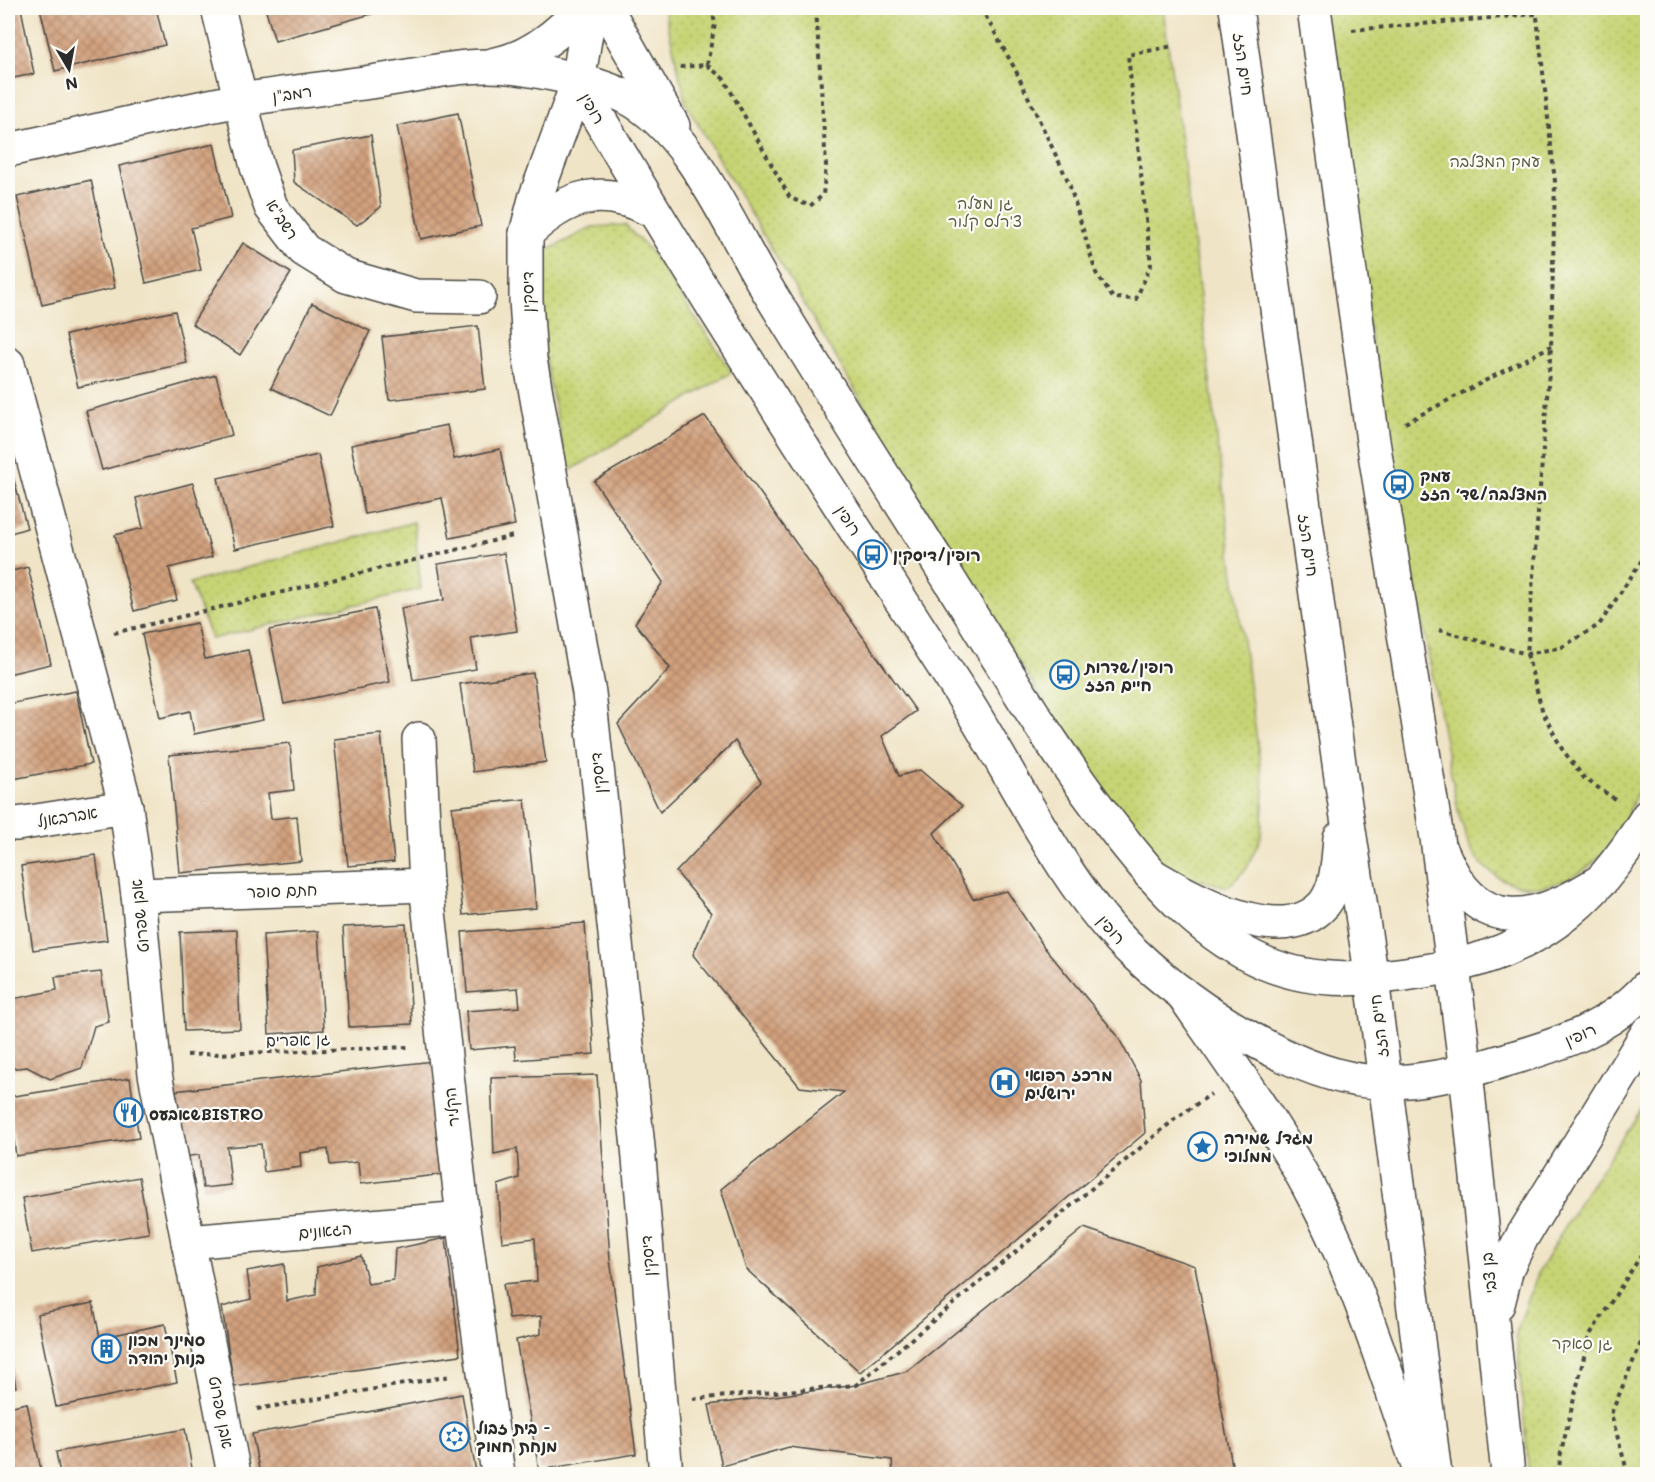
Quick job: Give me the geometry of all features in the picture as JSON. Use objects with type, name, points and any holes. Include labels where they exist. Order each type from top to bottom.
[{"type":"street","name":"רשב\"א","points":[[218,8],[243,100],[257,167],[271,207],[304,250],[346,276],[416,296],[479,297]]},
{"type":"street","points":[[487,66],[514,59],[531,50],[565,24],[581,8]]},
{"type":"street","name":"דיסקין","points":[[590,8],[578,82],[535,199],[526,234],[526,300],[530,359],[589,693],[638,1148],[666,1474]]},
{"type":"street","points":[[606,8],[644,71],[682,144]]},
{"type":"street","name":"חיים הזז","points":[[1236,8],[1342,785],[1372,979],[1384,1083]]},
{"type":"street","points":[[1314,8],[1373,441],[1437,838],[1466,1072]]},
{"type":"street","name":"רמב\"ן","points":[[8,150],[243,100],[487,66],[548,72],[578,82]]},
{"type":"street","name":"רופין","points":[[578,82],[611,90],[632,100],[654,116],[682,144],[764,285],[1077,782],[1150,874],[1211,932],[1261,962],[1294,973],[1323,978],[1372,979],[1453,967],[1508,951],[1573,910],[1627,850],[1635,810]]},
{"type":"street","name":"רופין","points":[[578,82],[653,212],[968,704],[1080,887],[1098,912],[1133,952],[1182,993],[1225,1021],[1291,1057],[1347,1078],[1384,1083],[1466,1072],[1572,1041],[1635,1001],[1647,986]]},
{"type":"street","points":[[526,234],[562,204],[586,197],[620,198],[653,212]]},
{"type":"street","name":"אבן שפרוט","points":[[8,364],[126,807],[138,894],[152,1056],[234,1474]]},
{"type":"street","name":"הקליר","points":[[419,739],[426,885],[463,1218],[498,1474]]},
{"type":"street","points":[[1150,874],[1189,898],[1242,918],[1290,921],[1309,916],[1324,904],[1333,885],[1341,825],[1342,785]]},
{"type":"street","name":"אברבאנל","points":[[8,823],[17,824],[126,807]]},
{"type":"street","points":[[1437,838],[1449,868],[1465,890],[1481,905],[1501,914],[1521,915],[1543,911],[1569,902],[1602,880]]},
{"type":"street","name":"חתם סופר","points":[[138,894],[426,885]]},
{"type":"street","points":[[1182,993],[1238,1074],[1301,1174],[1335,1240],[1381,1358],[1421,1474]]},
{"type":"street","points":[[1494,1330],[1507,1268],[1522,1237],[1647,1032]]},
{"type":"street","name":"בן צבי","points":[[1466,1072],[1508,1474]]},
{"type":"street","points":[[1384,1083],[1435,1474]]},
{"type":"street","name":"הגאונים","points":[[188,1242],[463,1218]]},
{"type":"path","points":[[707,65],[715,24],[712,8]]},
{"type":"path","points":[[644,71],[707,65],[723,79],[790,198],[810,206],[823,195],[826,165],[816,8]]},
{"type":"path","points":[[981,8],[1015,69],[1069,183],[1096,273],[1113,298],[1136,299],[1151,266],[1128,56],[1173,46]]},
{"type":"path","points":[[1536,8],[1555,182],[1551,346],[1527,654],[1543,714],[1562,749],[1584,778],[1635,810]]},
{"type":"path","points":[[1343,31],[1537,14]]},
{"type":"path","points":[[1373,441],[1551,346]]},
{"type":"path","points":[[81,641],[513,536]]},
{"type":"path","points":[[1401,619],[1527,654],[1562,647],[1599,625],[1647,551]]},
{"type":"path","name":"גן אפרים","points":[[152,1056],[444,1046]]},
{"type":"path","points":[[660,1402],[856,1385],[1175,1119],[1238,1074]]},
{"type":"path","points":[[1559,1474],[1560,1457],[1589,1336],[1647,1245]]},
{"type":"path","points":[[1628,1474],[1611,1414],[1647,1326]]},
{"type":"path","points":[[222,1415],[424,1381]]},
{"type":"green space","name":"גן מעלה צ'רלס קלור","points":[[664,8],[1163,8],[1230,546],[1264,792],[1261,837],[1247,868],[1228,887],[1179,875],[1153,860],[1095,784],[946,544],[686,104]]},
{"type":"green space","name":"עמק המצלבה","points":[[1319,8],[1647,8],[1647,765],[1646,775],[1610,845],[1580,873],[1562,881],[1543,886],[1524,886],[1506,881],[1489,871],[1474,855],[1459,816],[1381,403]]},
{"type":"green space","points":[[625,225],[651,252],[732,372],[568,472],[539,329],[537,256],[592,227]]},
{"type":"green space","points":[[414,522],[421,589],[211,639],[190,583]]},
{"type":"green space","name":"גן סאקר","points":[[1647,1101],[1647,1474],[1529,1474],[1516,1333],[1538,1273],[1578,1204]]},
{"type":"building","points":[[8,8],[21,8],[34,74],[8,79]]},
{"type":"building","points":[[40,8],[156,8],[165,45],[55,71]]},
{"type":"building","points":[[265,8],[381,8],[382,11],[275,41]]},
{"type":"building","points":[[458,113],[481,226],[421,239],[397,126]]},
{"type":"building","points":[[371,135],[381,207],[357,225],[294,182],[292,150]]},
{"type":"building","points":[[214,144],[231,218],[191,228],[201,270],[146,283],[119,166]]},
{"type":"building","points":[[91,180],[115,288],[42,305],[17,197]]},
{"type":"building","points":[[243,243],[291,273],[240,355],[192,324]]},
{"type":"building","points":[[312,303],[370,331],[330,416],[271,388]]},
{"type":"building","points":[[175,311],[187,363],[78,387],[66,335]]},
{"type":"building","points":[[478,326],[485,389],[389,400],[382,337]]},
{"type":"building","points":[[216,375],[232,435],[102,470],[86,411]]},
{"type":"building","points":[[705,416],[916,711],[882,736],[899,776],[920,770],[962,806],[934,833],[973,899],[1007,891],[1044,947],[1117,1035],[1141,1080],[1145,1133],[860,1372],[746,1269],[721,1189],[844,1092],[800,1087],[693,955],[711,913],[676,872],[761,782],[735,741],[660,812],[618,724],[670,668],[635,623],[663,582],[594,481]]},
{"type":"building","points":[[447,425],[454,459],[500,449],[515,525],[450,538],[442,498],[365,514],[351,445]]},
{"type":"building","points":[[318,455],[334,526],[235,549],[218,478]]},
{"type":"building","points":[[8,458],[27,528],[8,534]]},
{"type":"building","points":[[193,483],[212,557],[169,568],[177,600],[134,611],[115,535],[143,528],[136,498]]},
{"type":"building","points":[[504,553],[517,631],[471,638],[476,669],[413,680],[401,608],[444,600],[438,564]]},
{"type":"building","points":[[28,567],[51,664],[8,674],[8,572]]},
{"type":"building","points":[[375,609],[390,682],[284,704],[269,630]]},
{"type":"building","points":[[197,623],[205,659],[248,650],[263,720],[194,734],[190,711],[160,718],[142,634]]},
{"type":"building","points":[[533,673],[546,762],[473,772],[460,684]]},
{"type":"building","points":[[76,691],[91,764],[8,780],[8,704]]},
{"type":"building","points":[[381,734],[394,862],[348,866],[334,739]]},
{"type":"building","points":[[290,743],[294,790],[268,793],[271,819],[297,816],[301,861],[180,873],[169,755]]},
{"type":"building","points":[[525,799],[536,908],[463,915],[452,807]]},
{"type":"building","points":[[96,855],[107,940],[33,950],[21,866]]},
{"type":"building","points":[[585,923],[594,1054],[516,1060],[515,1046],[469,1050],[466,1011],[520,1007],[518,988],[467,992],[462,932]]},
{"type":"building","points":[[406,924],[412,1024],[349,1027],[343,927]]},
{"type":"building","points":[[237,930],[240,1029],[184,1031],[180,932]]},
{"type":"building","points":[[318,931],[324,1030],[269,1034],[263,935]]},
{"type":"building","points":[[101,972],[109,1022],[94,1026],[82,1068],[50,1079],[27,1067],[8,1069],[8,1000],[57,990],[55,977]]},
{"type":"building","points":[[433,1061],[446,1174],[360,1184],[358,1162],[330,1165],[328,1149],[300,1153],[301,1167],[264,1172],[261,1144],[227,1147],[231,1185],[203,1188],[199,1155],[181,1157],[174,1091]]},
{"type":"building","points":[[597,1075],[610,1259],[636,1454],[539,1470],[516,1340],[541,1334],[541,1316],[509,1319],[503,1284],[537,1281],[535,1238],[502,1242],[498,1185],[519,1178],[517,1149],[494,1154],[491,1078]]},
{"type":"building","points":[[130,1078],[139,1138],[16,1156],[8,1097]]},
{"type":"building","points":[[139,1177],[149,1233],[32,1253],[22,1198]]},
{"type":"building","points":[[1084,1228],[1195,1266],[1233,1470],[1214,1474],[893,1474],[892,1460],[789,1447],[722,1466],[709,1405],[856,1385],[908,1371]]},
{"type":"building","points":[[446,1238],[460,1355],[234,1387],[222,1307],[251,1299],[247,1271],[284,1264],[287,1301],[316,1295],[317,1267],[361,1256],[368,1284],[393,1280],[395,1249]]},
{"type":"building","name":"סמינר מכון בנות יהודה","points":[[93,1303],[100,1338],[165,1324],[177,1382],[56,1407],[37,1314]]},
{"type":"building","points":[[8,1348],[16,1387],[8,1389]]},
{"type":"building","points":[[462,1394],[476,1472],[260,1474],[252,1434]]},
{"type":"building","points":[[27,1403],[41,1470],[8,1474],[8,1407]]},
{"type":"building","points":[[185,1429],[193,1474],[60,1474],[56,1452]]},
{"type":"place","name":"עמק המצלבה/שד׳ הזז","points":[[1399,484]]},
{"type":"place","name":"רופין/דיסקין","points":[[872,554]]},
{"type":"place","name":"רופין/שדרות חיים הזז","points":[[1064,675]]},
{"type":"place","name":"מרכז רפואי ירושלים","points":[[1004,1083]]},
{"type":"place","name":"שאבעסBISTRO","points":[[128,1113]]},
{"type":"place","name":"מגדל שמירה ממלוכי","points":[[1203,1146]]},
{"type":"place","name":"סמינר מכון בנות יהודה","points":[[107,1348]]},
{"type":"place","name":"בית זבול - מנחת חמוך","points":[[455,1436]]}]
